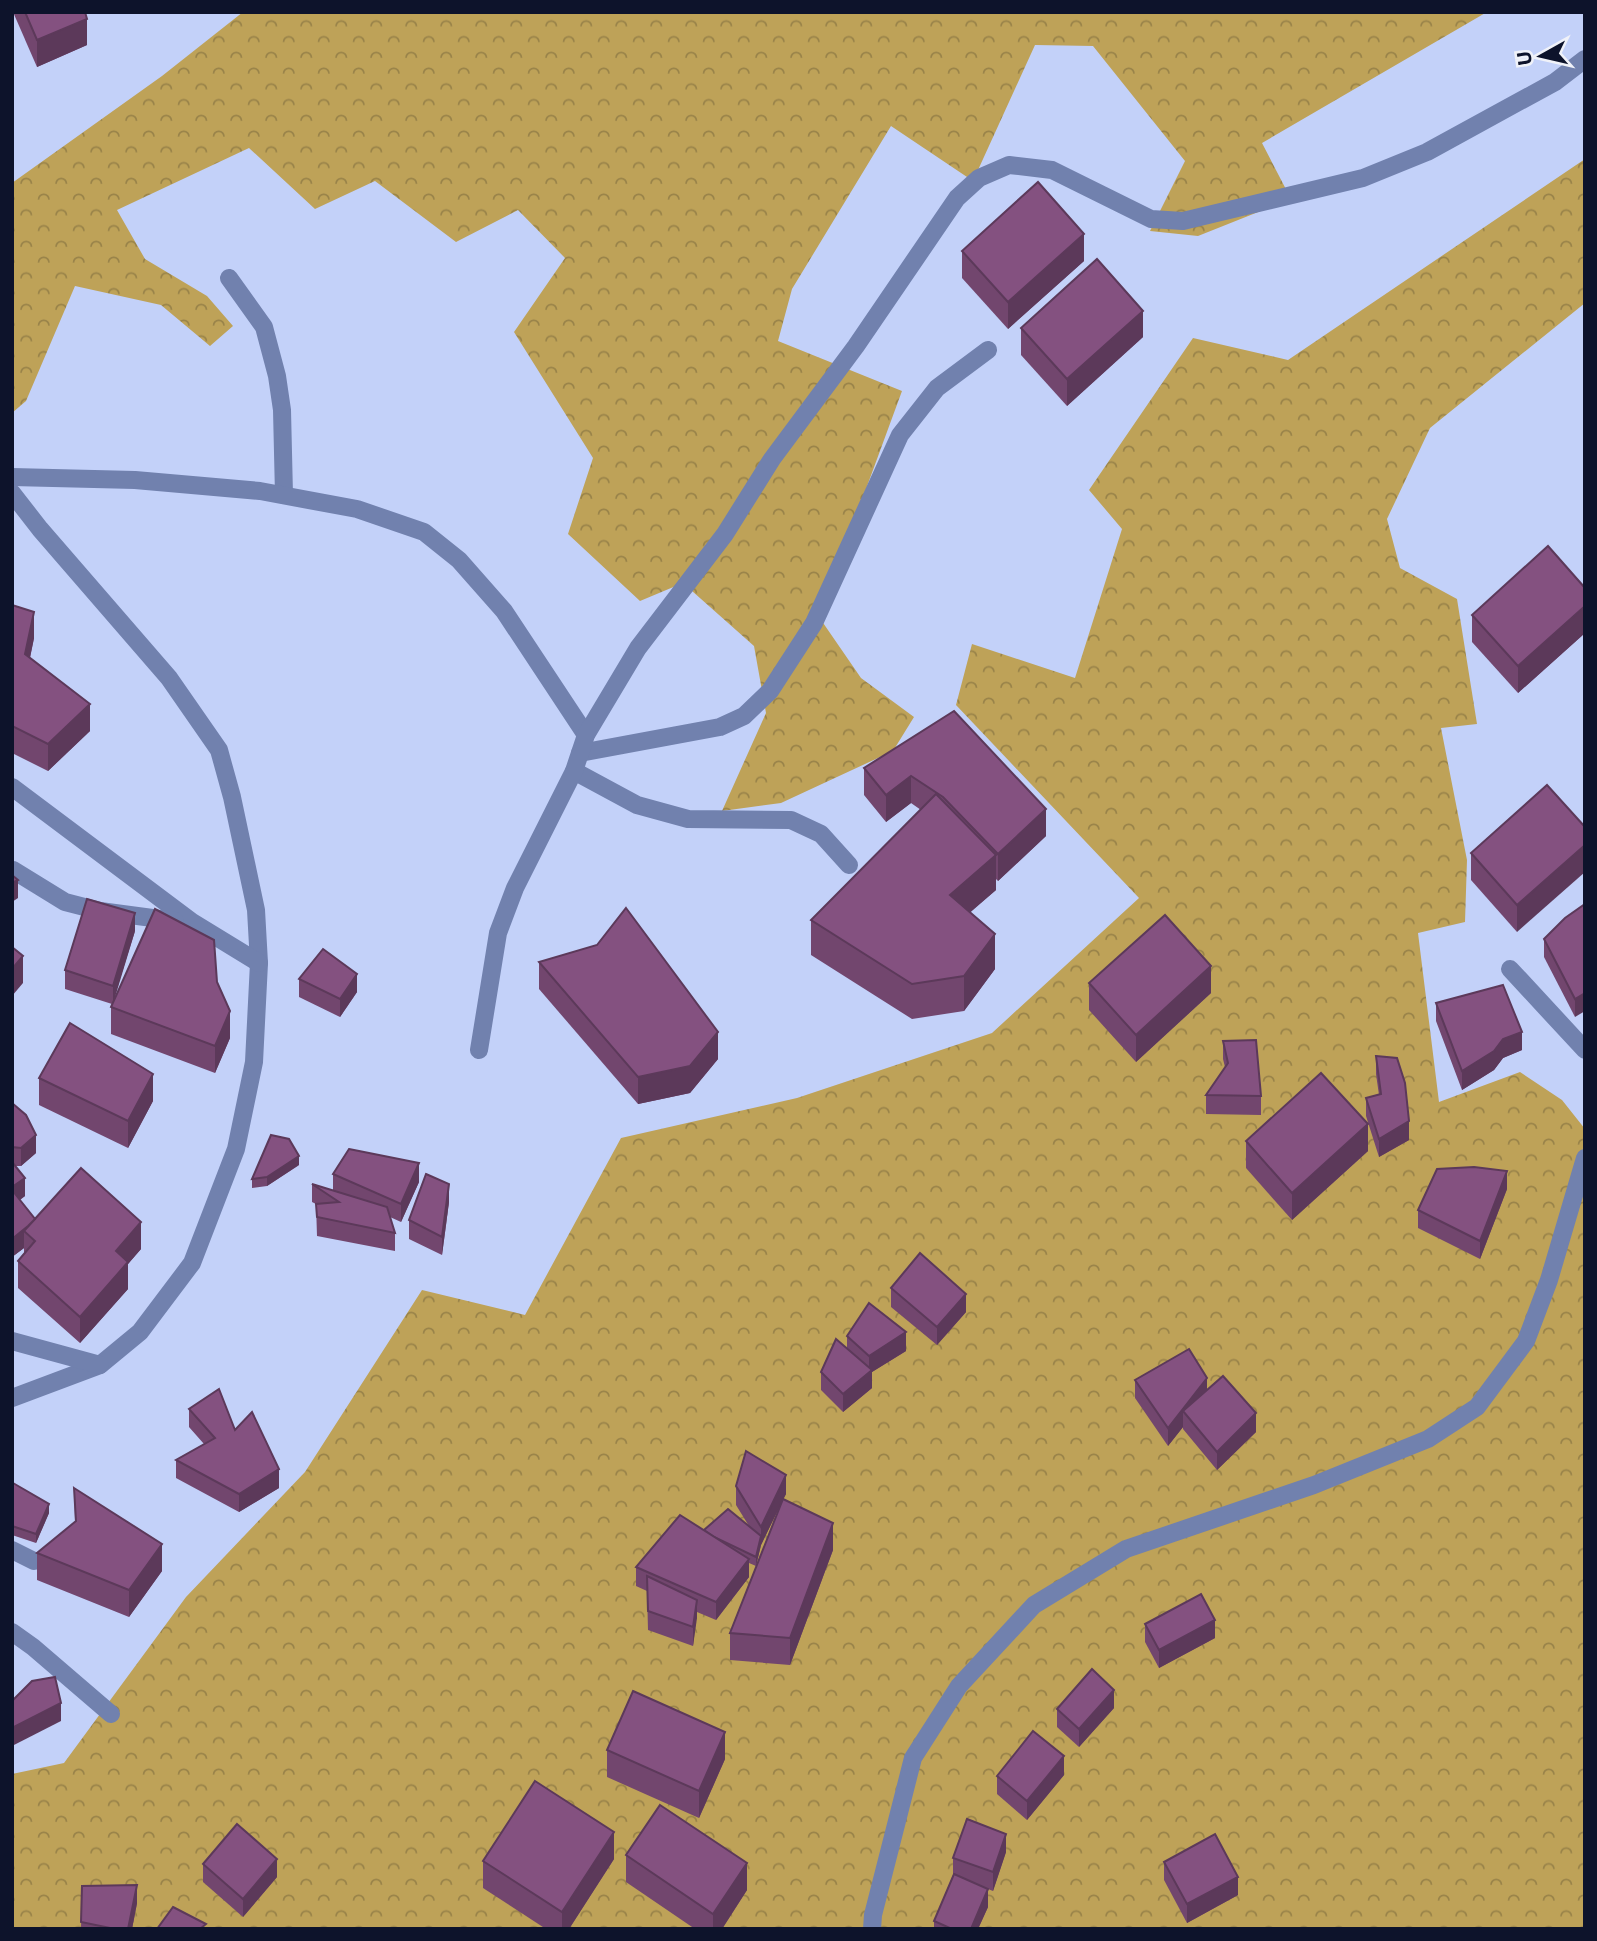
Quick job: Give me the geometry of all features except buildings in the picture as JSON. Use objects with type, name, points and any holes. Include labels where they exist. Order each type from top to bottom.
[{"type":"street","points":[[479,1050],[498,933],[515,888],[574,771],[586,735],[638,648],[725,534],[772,459],[856,346],[957,198],[979,178],[1009,164],[1052,170],[1151,219],[1183,221],[1363,178],[1427,152],[1555,82],[1585,59]]},
{"type":"street","points":[[229,278],[264,327],[277,376],[282,410],[284,495]]},
{"type":"street","points":[[580,753],[720,727],[744,716],[761,700],[770,691],[814,623],[900,435],[937,388],[988,350]]},
{"type":"street","points":[[12,477],[135,480],[260,491],[357,509],[424,532],[459,560],[504,611],[586,735]]},
{"type":"street","points":[[12,493],[49,540],[169,678],[219,750],[256,910],[259,963],[254,1062],[236,1149],[192,1263],[140,1332],[100,1365],[12,1398]]},
{"type":"street","points":[[574,771],[637,805],[688,819],[791,820],[821,834],[849,865]]},
{"type":"street","points":[[12,787],[192,922],[259,963]]},
{"type":"street","points":[[13,870],[65,902],[100,911],[192,922]]},
{"type":"street","points":[[1510,969],[1585,1051]]},
{"type":"street","points":[[872,1929],[873,1915],[912,1758],[959,1686],[1034,1605],[1126,1549],[1314,1485],[1427,1440],[1476,1407],[1526,1341],[1549,1280],[1585,1158]]},
{"type":"street","points":[[12,1341],[100,1365]]},
{"type":"street","points":[[12,1550],[34,1561]]},
{"type":"street","points":[[12,1632],[110,1714]]},
{"type":"green space","points":[[243,12],[1487,12],[1262,143],[1291,199],[1198,236],[1150,231],[1185,161],[1093,46],[1035,45],[973,181],[891,126],[792,289],[778,341],[902,391],[819,617],[861,678],[914,717],[893,751],[781,803],[722,811],[766,713],[754,646],[683,583],[640,601],[568,534],[593,458],[514,332],[565,258],[518,210],[456,242],[375,181],[315,209],[249,148],[117,210],[145,259],[207,296],[233,326],[210,346],[161,305],[75,286],[26,401],[12,413],[12,183],[162,76]]},
{"type":"green space","points":[[1585,159],[1585,303],[1430,428],[1387,519],[1400,568],[1457,599],[1477,724],[1441,728],[1467,860],[1465,922],[1418,933],[1439,1102],[1520,1072],[1562,1100],[1585,1129],[1585,1929],[12,1929],[12,1774],[64,1763],[186,1597],[305,1472],[422,1290],[525,1315],[621,1138],[797,1098],[992,1033],[1139,898],[956,705],[972,644],[1075,678],[1122,529],[1089,490],[1193,338],[1288,360]]}]
